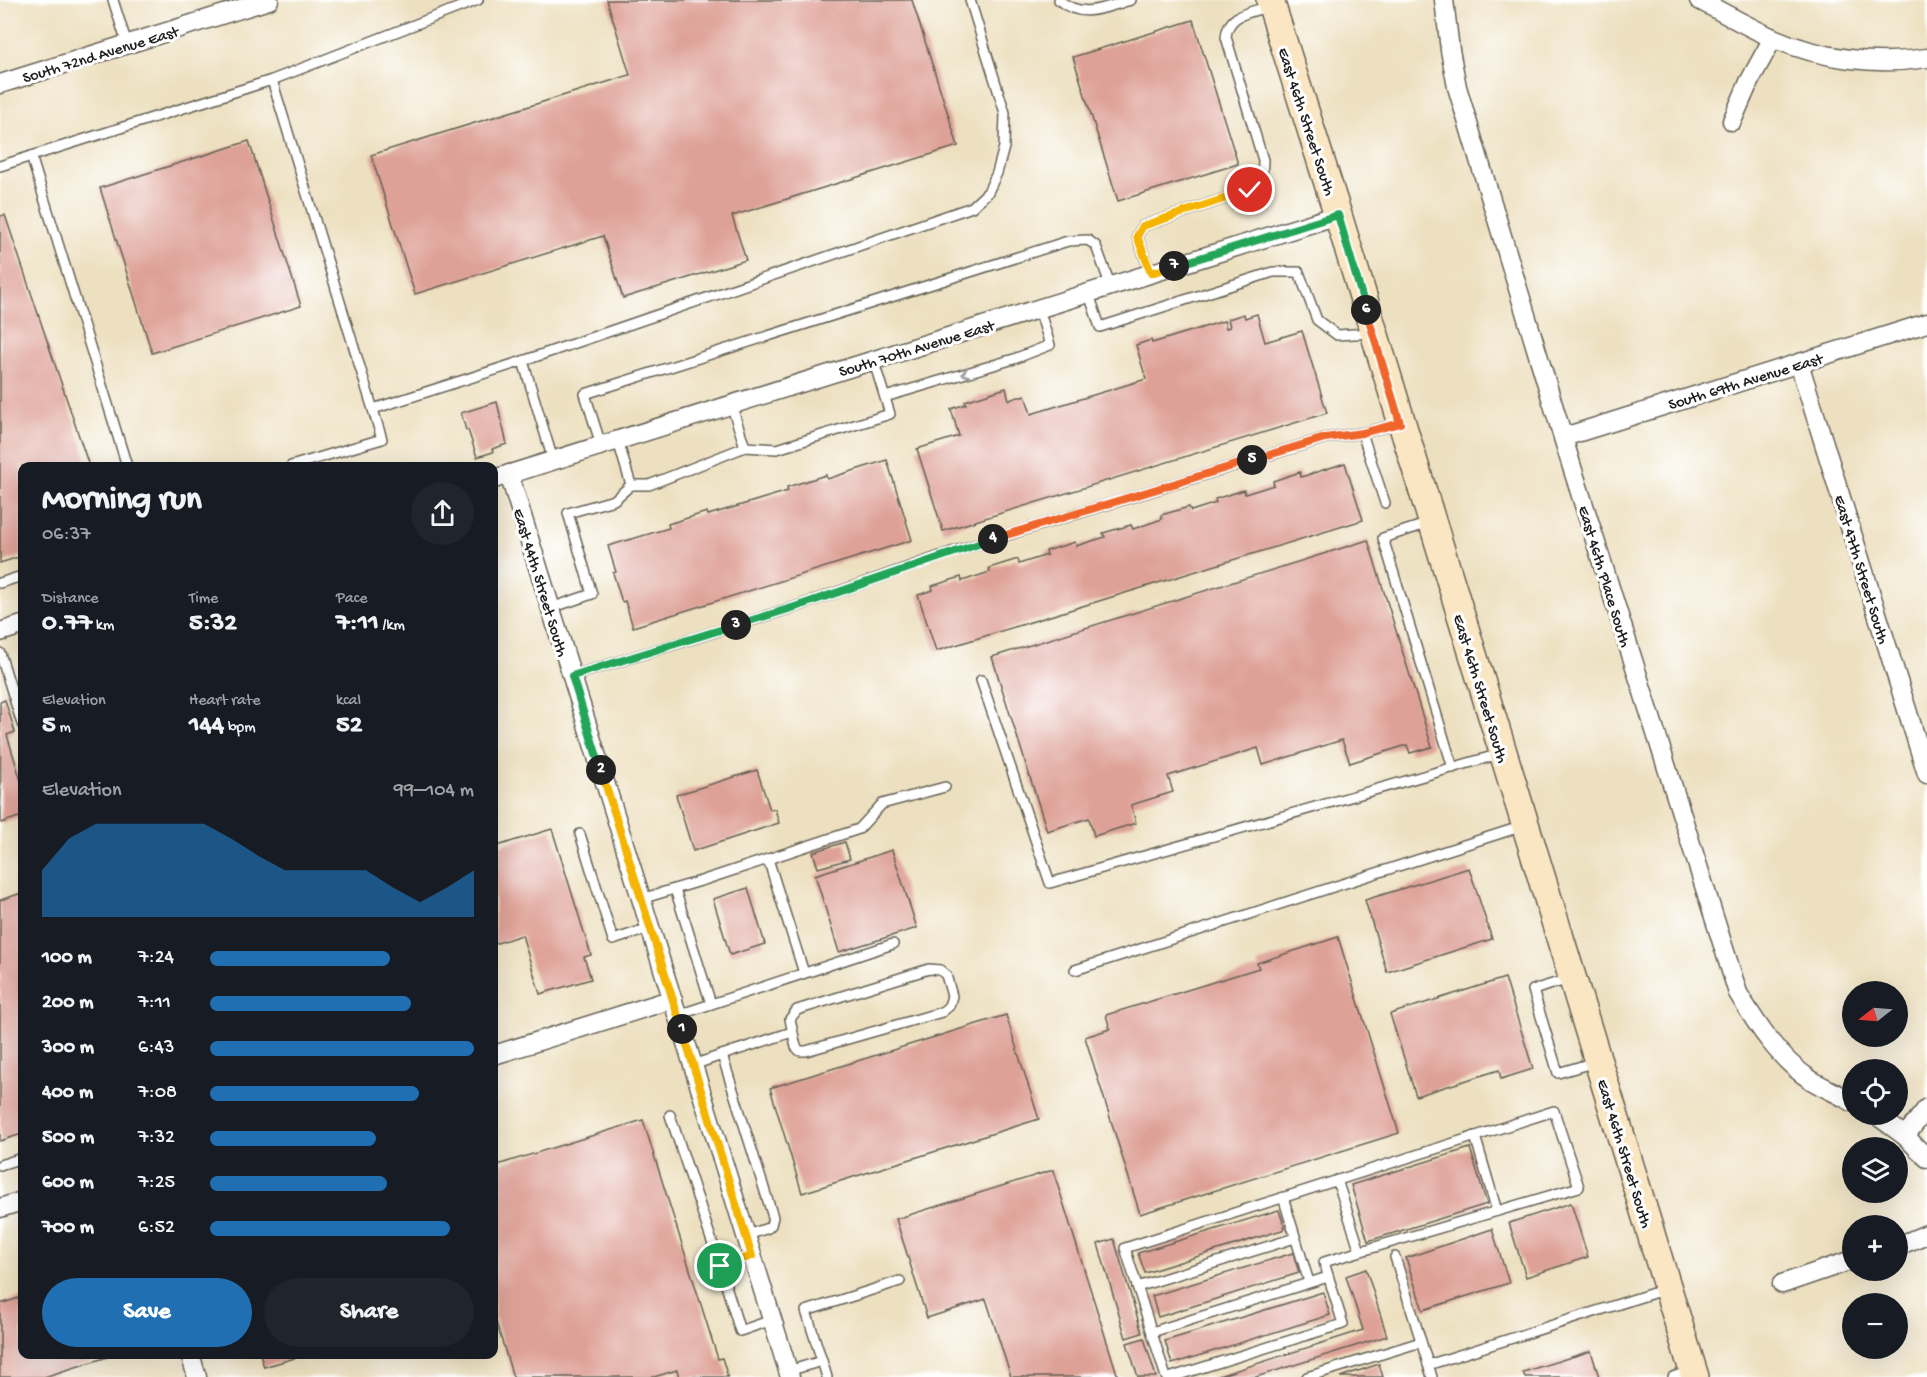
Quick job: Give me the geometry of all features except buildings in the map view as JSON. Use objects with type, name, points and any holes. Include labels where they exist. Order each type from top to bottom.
[{"type":"street","name":"South 72nd Avenue East","points":[[0,84],[269,0]]},
{"type":"street","name":"East 46th Place South","points":[[1444,0],[1457,87],[1563,437],[1738,993],[1759,1028],[1791,1063],[1810,1079],[1842,1097]]},
{"type":"street","points":[[1699,0],[1773,38],[1806,50],[1869,61],[1908,61],[1927,58]]},
{"type":"street","name":"East 46th Street South","points":[[1271,3],[1668,1288],[1687,1375]]},
{"type":"street","points":[[1732,121],[1749,82],[1773,38]]},
{"type":"street","name":"South 70th Avenue East","points":[[501,476],[1338,215]]},
{"type":"street","name":"South 69th Avenue East","points":[[1563,437],[1927,324]]},
{"type":"street","name":"East 47th Street South","points":[[1799,363],[1926,768]]},
{"type":"street","name":"East 44th Street South","points":[[501,476],[551,608],[789,1374]]},
{"type":"street","points":[[0,632],[18,626]]},
{"type":"street","points":[[498,1054],[675,1007]]},
{"type":"street","points":[[1905,1136],[1927,1108]]},
{"type":"street","points":[[1890,1125],[1927,1158]]},
{"type":"street","points":[[0,1208],[18,1202]]},
{"type":"street","points":[[1908,1242],[1927,1234]]},
{"type":"street","points":[[1782,1284],[1842,1263]]},
{"type":"street","points":[[192,1359],[197,1377]]},
{"type":"lane","points":[[113,0],[127,44]]},
{"type":"lane","points":[[0,166],[272,80],[478,0]]},
{"type":"lane","points":[[373,409],[523,361],[972,207],[988,192],[997,173],[1004,147],[1005,113],[970,0]]},
{"type":"lane","points":[[1059,0],[1069,9],[1089,12],[1131,0]]},
{"type":"lane","points":[[1151,273],[1137,236],[1143,226],[1250,190],[1262,179],[1263,160],[1226,37],[1226,27],[1233,18],[1271,3]]},
{"type":"lane","points":[[272,80],[382,438],[304,462]]},
{"type":"lane","points":[[31,156],[126,462]]},
{"type":"lane","points":[[631,485],[585,394],[1068,241],[1088,240],[1096,246],[1111,286]]},
{"type":"lane","points":[[1089,294],[1100,327],[1274,272],[1299,272],[1317,320],[1337,335],[1372,333]]},
{"type":"lane","points":[[885,398],[1014,359],[1050,345],[1039,309]]},
{"type":"lane","points":[[551,608],[592,594],[568,513],[614,500],[631,485],[649,485],[745,447],[777,449],[890,414],[873,359]]},
{"type":"lane","points":[[523,361],[553,460]]},
{"type":"lane","points":[[731,404],[745,447]]},
{"type":"lane","points":[[572,676],[795,607],[952,552],[1325,438],[1362,433],[1400,423]]},
{"type":"lane","points":[[1362,433],[1384,503]]},
{"type":"lane","points":[[1431,522],[1383,538],[1453,768]]},
{"type":"lane","points":[[0,584],[18,577]]},
{"type":"lane","points":[[0,653],[18,711]]},
{"type":"lane","points":[[981,680],[1050,883],[1502,753]]},
{"type":"lane","points":[[641,898],[860,829],[882,804],[945,787]]},
{"type":"lane","points":[[1075,970],[1525,826]]},
{"type":"lane","points":[[580,834],[613,940],[650,928]]},
{"type":"lane","points":[[768,859],[804,974]]},
{"type":"lane","points":[[675,888],[711,1004]]},
{"type":"lane","points":[[675,1007],[711,1004],[893,944]]},
{"type":"lane","points":[[929,969],[939,970],[946,975],[952,996],[949,1006],[942,1012],[806,1051],[800,1051],[796,1047],[792,1032],[790,1020],[797,1010],[929,969]]},
{"type":"lane","points":[[1572,978],[1533,990],[1542,1021],[1558,1073],[1597,1061]]},
{"type":"lane","points":[[693,1065],[792,1032]]},
{"type":"lane","points":[[722,1055],[773,1217],[768,1228],[745,1236]]},
{"type":"lane","points":[[1166,1377],[1125,1248],[1554,1111],[1579,1187],[1324,1262],[1343,1323],[1172,1377]]},
{"type":"lane","points":[[670,1115],[740,1331],[772,1320]]},
{"type":"lane","points":[[1475,1136],[1497,1211]]},
{"type":"lane","points":[[0,1165],[18,1159]]},
{"type":"lane","points":[[1337,1180],[1360,1251]]},
{"type":"lane","points":[[1282,1197],[1309,1282]]},
{"type":"lane","points":[[1137,1287],[1295,1238]]},
{"type":"lane","points":[[720,1266],[752,1256]]},
{"type":"lane","points":[[1395,1257],[1431,1377]]},
{"type":"lane","points":[[1152,1332],[1328,1277]]},
{"type":"lane","points":[[827,1377],[806,1311],[900,1281]]},
{"type":"lane","points":[[1428,1365],[1668,1288]]},
{"type":"lane","points":[[1307,1377],[1421,1342]]},
{"type":"lane","points":[[789,1374],[822,1361]]},
{"type":"route","points":[[720,1266],[752,1256],[572,676],[795,607],[952,552],[1325,438],[1362,433],[1400,423],[1338,215],[1151,273],[1137,236],[1143,226],[1250,190]]}]
